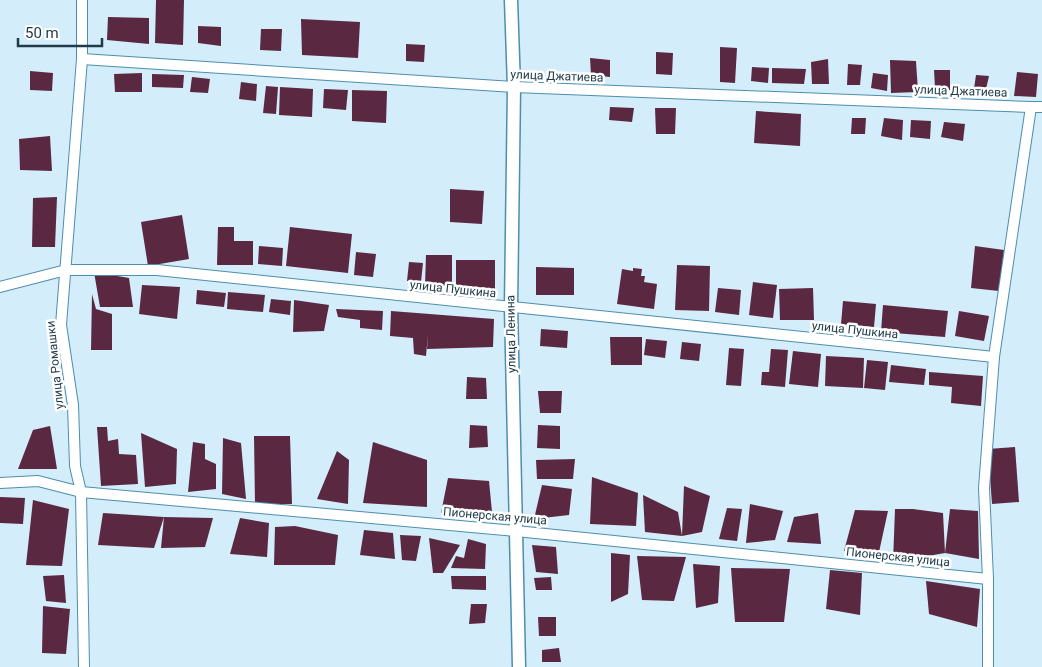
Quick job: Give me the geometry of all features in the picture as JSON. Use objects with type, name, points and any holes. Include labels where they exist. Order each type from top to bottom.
[{"type":"street","name":"улица Ромашки","points":[[82,0],[82,59],[61,325],[72,405],[75,466],[81,492],[84,667]]},
{"type":"street","name":"улица Ленина","points":[[511,0],[514,86],[510,308],[519,667]]},
{"type":"street","name":"улица Джатиева","points":[[82,59],[514,86],[1042,107]]},
{"type":"street","points":[[988,667],[988,579],[984,488],[994,357],[1031,107]]},
{"type":"street","name":"улица Пушкина","points":[[0,287],[66,270],[157,270],[994,357]]},
{"type":"street","name":"Пионерская улица","points":[[0,483],[38,481],[81,492],[516,531],[988,579]]},
{"type":"building","points":[[156,0],[184,0],[183,45],[155,43]]},
{"type":"building","points":[[108,17],[149,18],[149,44],[107,40]]},
{"type":"building","points":[[301,19],[360,22],[358,58],[302,55]]},
{"type":"building","points":[[198,26],[221,27],[221,46],[198,43]]},
{"type":"building","points":[[261,29],[282,29],[281,51],[260,50]]},
{"type":"building","points":[[406,44],[425,45],[424,62],[406,61]]},
{"type":"building","points":[[720,47],[737,48],[735,83],[720,82]]},
{"type":"building","points":[[656,52],[673,53],[672,75],[656,74]]},
{"type":"building","points":[[590,58],[610,60],[610,77],[591,75]]},
{"type":"building","points":[[828,59],[829,84],[812,84],[811,62]]},
{"type":"building","points":[[890,60],[916,61],[918,92],[891,93]]},
{"type":"building","points":[[848,64],[862,65],[860,85],[847,85]]},
{"type":"building","points":[[752,67],[769,68],[768,83],[751,81]]},
{"type":"building","points":[[772,68],[806,69],[804,84],[772,83]]},
{"type":"building","points":[[934,70],[950,70],[950,90],[935,88]]},
{"type":"building","points":[[30,71],[53,73],[52,91],[30,90]]},
{"type":"building","points":[[1017,72],[1038,74],[1036,97],[1014,96]]},
{"type":"building","points":[[142,73],[142,92],[115,92],[114,74]]},
{"type":"building","points":[[873,73],[888,75],[887,91],[871,88]]},
{"type":"building","points":[[152,74],[184,75],[183,88],[152,87]]},
{"type":"building","points":[[976,75],[989,76],[986,89],[974,89]]},
{"type":"building","points":[[192,77],[210,79],[208,93],[190,92]]},
{"type":"building","points":[[241,82],[257,84],[256,101],[239,99]]},
{"type":"building","points":[[266,86],[278,87],[276,114],[263,113]]},
{"type":"building","points":[[280,87],[313,89],[312,117],[279,115]]},
{"type":"building","points":[[324,89],[348,90],[346,110],[323,108]]},
{"type":"building","points":[[352,90],[387,91],[386,123],[352,121]]},
{"type":"building","points":[[610,107],[634,108],[632,122],[609,120]]},
{"type":"building","points":[[655,108],[676,108],[675,134],[656,134]]},
{"type":"building","points":[[756,111],[801,114],[800,146],[754,143]]},
{"type":"building","points":[[852,118],[866,118],[865,134],[851,134]]},
{"type":"building","points":[[884,118],[903,120],[902,140],[881,136]]},
{"type":"building","points":[[911,120],[931,121],[930,139],[910,137]]},
{"type":"building","points":[[944,122],[965,124],[963,141],[941,137]]},
{"type":"building","points":[[50,136],[52,171],[20,170],[19,139]]},
{"type":"building","points":[[450,189],[484,191],[482,224],[450,222]]},
{"type":"building","points":[[57,197],[55,247],[32,247],[33,198]]},
{"type":"building","points":[[182,215],[189,259],[148,266],[141,222]]},
{"type":"building","points":[[218,227],[234,227],[234,241],[253,241],[253,265],[217,265]]},
{"type":"building","points":[[290,227],[352,234],[348,273],[286,266]]},
{"type":"building","points":[[259,246],[283,248],[282,266],[258,264]]},
{"type":"building","points":[[975,246],[1004,250],[999,291],[971,288]]},
{"type":"building","points":[[356,252],[376,254],[373,277],[354,275]]},
{"type":"building","points":[[426,255],[452,255],[452,286],[425,285]]},
{"type":"building","points":[[456,260],[495,260],[495,291],[456,290]]},
{"type":"building","points":[[409,262],[423,263],[421,282],[407,281]]},
{"type":"building","points":[[677,265],[710,266],[709,311],[675,310]]},
{"type":"building","points":[[536,267],[574,268],[574,295],[536,295]]},
{"type":"building","points":[[633,268],[642,269],[641,276],[645,276],[644,282],[657,284],[654,309],[617,304],[622,269],[633,271]]},
{"type":"building","points":[[94,272],[129,278],[133,307],[100,307]]},
{"type":"building","points":[[753,282],[777,285],[773,318],[749,315]]},
{"type":"building","points":[[142,285],[180,287],[177,319],[139,314]]},
{"type":"building","points":[[718,288],[741,290],[739,315],[715,312]]},
{"type":"building","points":[[813,288],[814,320],[780,320],[779,289]]},
{"type":"building","points":[[197,290],[226,293],[224,307],[196,304]]},
{"type":"building","points":[[228,292],[265,295],[263,312],[227,309]]},
{"type":"building","points":[[92,294],[96,309],[112,314],[112,350],[91,350]]},
{"type":"building","points":[[271,299],[291,301],[290,315],[269,312]]},
{"type":"building","points":[[294,300],[329,305],[324,331],[293,332]]},
{"type":"building","points":[[843,301],[876,304],[874,327],[841,324]]},
{"type":"building","points":[[883,305],[948,311],[945,337],[881,332]]},
{"type":"building","points":[[336,309],[383,311],[382,330],[360,328],[360,320],[338,317]]},
{"type":"building","points":[[391,311],[494,319],[493,347],[427,349],[428,334],[426,356],[414,354],[413,338],[390,336]]},
{"type":"building","points":[[959,311],[989,316],[984,341],[955,336]]},
{"type":"building","points":[[541,329],[568,331],[567,348],[540,346]]},
{"type":"building","points":[[610,337],[642,337],[642,365],[611,365]]},
{"type":"building","points":[[646,339],[667,341],[665,358],[644,355]]},
{"type":"building","points":[[682,342],[701,344],[699,361],[680,359]]},
{"type":"building","points":[[729,348],[744,349],[741,386],[726,385]]},
{"type":"building","points":[[771,349],[788,350],[785,387],[761,385],[762,372],[769,372]]},
{"type":"building","points":[[793,351],[821,354],[818,387],[789,384]]},
{"type":"building","points":[[826,356],[864,358],[863,388],[825,386]]},
{"type":"building","points":[[867,360],[888,362],[885,390],[864,388]]},
{"type":"building","points":[[891,365],[926,369],[924,385],[889,382]]},
{"type":"building","points":[[929,372],[983,376],[981,406],[951,403],[952,387],[929,385]]},
{"type":"building","points":[[467,377],[486,378],[487,399],[466,399]]},
{"type":"building","points":[[538,391],[562,391],[561,413],[540,413]]},
{"type":"building","points":[[470,425],[487,426],[488,447],[469,448]]},
{"type":"building","points":[[538,425],[560,426],[560,449],[537,448]]},
{"type":"building","points":[[50,426],[57,469],[18,469],[33,430]]},
{"type":"building","points":[[97,427],[107,427],[108,441],[118,439],[119,454],[136,455],[138,484],[101,486]]},
{"type":"building","points":[[141,433],[177,449],[176,484],[145,487]]},
{"type":"building","points":[[254,436],[290,436],[292,504],[255,504]]},
{"type":"building","points":[[223,438],[241,443],[246,499],[222,494]]},
{"type":"building","points":[[193,442],[205,444],[205,459],[216,464],[216,489],[188,492]]},
{"type":"building","points":[[373,442],[427,460],[427,507],[363,503]]},
{"type":"building","points":[[1015,447],[1019,502],[992,504],[988,449]]},
{"type":"building","points":[[337,451],[349,460],[348,504],[317,499]]},
{"type":"building","points":[[575,459],[573,479],[537,479],[536,460]]},
{"type":"building","points":[[592,477],[638,493],[636,526],[590,524]]},
{"type":"building","points":[[448,478],[489,481],[492,512],[441,513]]},
{"type":"building","points":[[542,485],[572,489],[569,515],[534,519]]},
{"type":"building","points":[[684,486],[710,496],[702,532],[682,536]]},
{"type":"building","points":[[643,495],[678,512],[682,536],[645,532]]},
{"type":"building","points":[[0,497],[25,498],[23,524],[0,523]]},
{"type":"building","points":[[33,500],[69,509],[62,566],[26,565]]},
{"type":"building","points":[[750,504],[783,511],[775,540],[746,543]]},
{"type":"building","points":[[727,508],[742,509],[737,541],[719,539]]},
{"type":"building","points":[[895,509],[943,513],[945,553],[893,562]]},
{"type":"building","points":[[950,509],[978,511],[979,559],[945,553]]},
{"type":"building","points":[[855,510],[888,511],[879,552],[844,551]]},
{"type":"building","points":[[103,513],[164,517],[154,548],[98,545]]},
{"type":"building","points":[[818,513],[821,544],[787,542],[794,517]]},
{"type":"building","points":[[164,517],[213,518],[205,547],[161,548]]},
{"type":"building","points":[[240,518],[269,523],[267,557],[230,554]]},
{"type":"building","points":[[295,526],[338,535],[335,565],[274,565],[275,527]]},
{"type":"building","points":[[364,530],[393,533],[395,559],[360,555]]},
{"type":"building","points":[[400,535],[421,536],[416,561],[402,560]]},
{"type":"building","points":[[429,538],[460,545],[443,573],[433,573]]},
{"type":"building","points":[[468,539],[486,544],[485,569],[451,568],[456,556],[464,558]]},
{"type":"building","points":[[532,545],[556,547],[558,574],[536,572]]},
{"type":"building","points":[[611,553],[630,555],[628,594],[611,602]]},
{"type":"building","points":[[637,556],[686,557],[674,601],[642,600]]},
{"type":"building","points":[[693,564],[720,566],[718,603],[696,608]]},
{"type":"building","points":[[731,568],[790,569],[784,622],[735,622]]},
{"type":"building","points":[[830,570],[862,573],[860,615],[826,609]]},
{"type":"building","points":[[64,575],[66,603],[46,601],[43,576]]},
{"type":"building","points":[[451,576],[486,576],[486,590],[452,589]]},
{"type":"building","points":[[551,577],[552,590],[536,590],[534,578]]},
{"type":"building","points":[[926,581],[980,589],[977,627],[929,614]]},
{"type":"building","points":[[471,604],[487,604],[485,623],[469,624]]},
{"type":"building","points":[[43,606],[70,609],[66,654],[42,653]]},
{"type":"building","points":[[538,617],[556,617],[556,636],[539,636]]},
{"type":"building","points":[[559,648],[561,662],[542,662],[542,650]]}]
